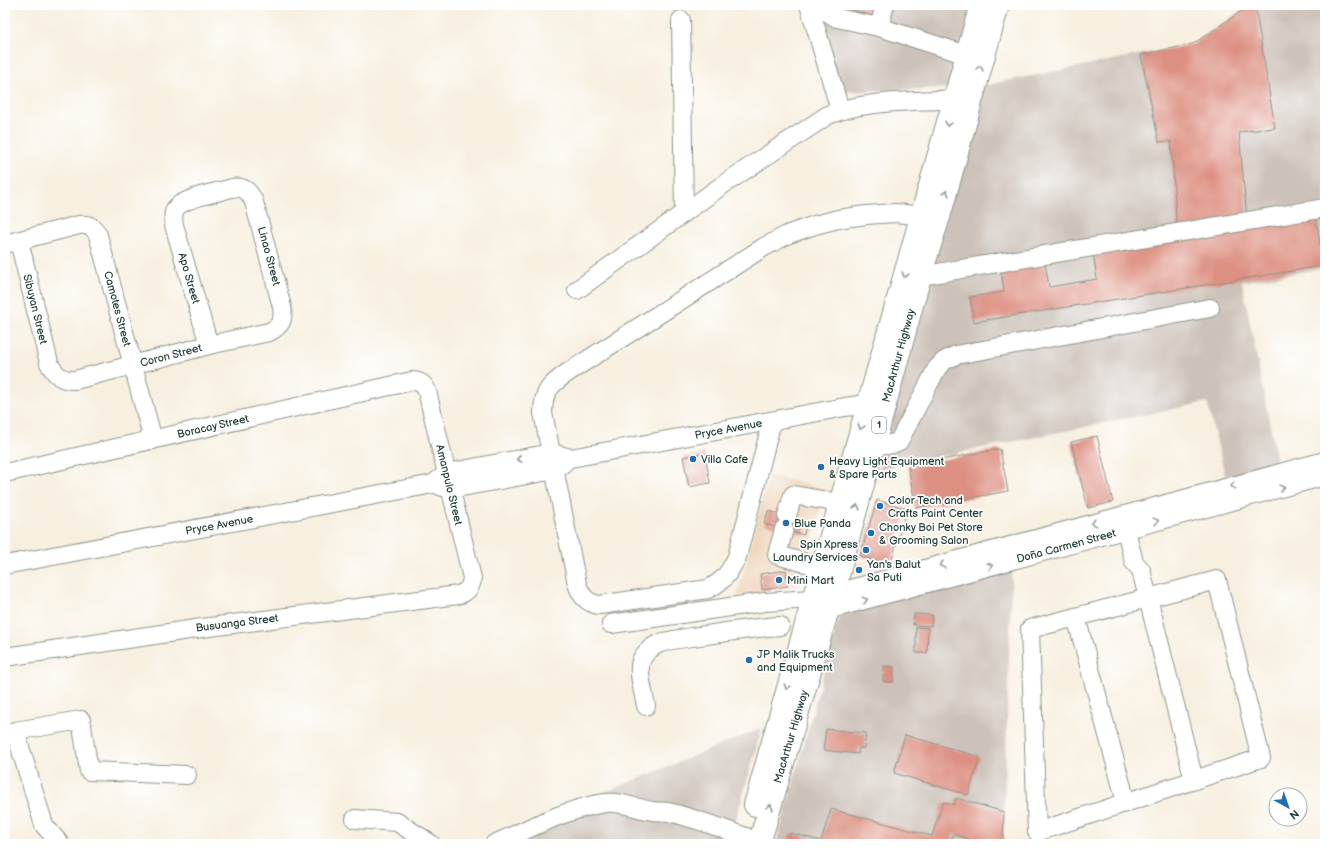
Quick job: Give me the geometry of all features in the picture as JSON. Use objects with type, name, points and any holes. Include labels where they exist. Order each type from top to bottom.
[{"type":"highway","name":"MacArthur Highway","points":[[820,604],[821,567],[840,503],[876,402],[919,262],[955,99],[981,5]]},
{"type":"highway","name":"MacArthur Highway","points":[[930,217],[998,5]]},
{"type":"highway","name":"MacArthur Highway","points":[[752,842],[820,604],[874,446],[876,402]]},
{"type":"street","points":[[809,5],[840,110]]},
{"type":"street","points":[[822,5],[837,18],[879,27],[967,55]]},
{"type":"street","points":[[879,27],[886,5]]},
{"type":"street","points":[[681,20],[684,213]]},
{"type":"street","points":[[577,290],[724,184],[828,115],[840,110],[867,105],[955,99]]},
{"type":"street","name":"Linao Street","points":[[175,210],[183,202],[232,188],[238,187],[248,191],[254,202],[280,299],[283,314],[282,322]]},
{"type":"street","points":[[919,262],[1325,208]]},
{"type":"street","name":"Apo Street","points":[[175,210],[174,225],[209,345]]},
{"type":"street","points":[[772,421],[737,557],[726,577],[718,584],[708,589],[599,605],[592,604],[585,599],[577,584],[543,413],[545,394],[549,387],[573,369],[764,247],[788,234],[815,225],[866,215],[895,214],[930,217]]},
{"type":"street","name":"Camotes Street","points":[[12,242],[79,225],[87,224],[94,228],[98,235],[153,440]]},
{"type":"street","name":"Sibuyan Street","points":[[12,242],[46,355],[52,370],[56,375]]},
{"type":"street","points":[[874,446],[890,445],[899,441],[937,368],[944,361],[956,355],[1210,308]]},
{"type":"street","name":"Coron Street","points":[[56,375],[62,379],[75,380],[209,345],[269,332],[282,322]]},
{"type":"street","name":"Boracay Street","points":[[5,474],[412,381],[421,382]]},
{"type":"street","name":"Amanpulo Street","points":[[421,382],[427,391],[472,574],[472,584],[469,589]]},
{"type":"street","name":"Pryce Avenue","points":[[5,564],[876,402]]},
{"type":"street","name":"Doña Carmen Street","points":[[1128,522],[1325,460]]},
{"type":"street","name":"Doña Carmen Street","points":[[611,624],[765,602],[820,604],[1128,522],[1325,476]]},
{"type":"street","points":[[821,567],[777,555],[793,495],[840,503]]},
{"type":"street","points":[[1128,522],[1143,559],[1141,570],[1194,780]]},
{"type":"street","points":[[1217,580],[1261,758],[1037,832],[1030,629],[1076,617],[1217,580]]},
{"type":"street","name":"Busuanga Street","points":[[5,657],[202,628],[458,595],[469,589]]},
{"type":"street","points":[[1076,617],[1126,802]]},
{"type":"street","points":[[646,706],[640,674],[641,662],[647,652],[655,645],[756,627],[780,626]]},
{"type":"street","points":[[60,844],[44,826],[15,731],[81,720],[89,771],[187,775]]},
{"type":"street","points":[[494,844],[564,815],[607,803],[623,804],[696,819],[752,842]]},
{"type":"street","points":[[355,819],[397,822],[431,844]]},
{"type":"shaded area","points":[[813,5],[973,5],[952,88],[839,92]]},
{"type":"shaded area","points":[[1250,5],[1325,5],[1325,268],[1242,282],[1278,466],[1226,479],[1207,402],[879,469],[981,86],[1193,44]]},
{"type":"shaded area","points":[[769,475],[826,490],[800,586],[737,596]]},
{"type":"shaded area","points":[[1012,567],[1003,844],[776,844],[840,614]]},
{"type":"shaded area","points":[[762,728],[729,844],[479,844]]},
{"type":"building","points":[[838,5],[879,5],[875,17]]},
{"type":"building","points":[[1250,5],[1255,5],[1275,128],[1239,132],[1247,220],[1177,231],[1171,141],[1159,142],[1141,55],[1193,44]]},
{"type":"building","points":[[1316,217],[1323,266],[974,322],[970,297],[1004,292],[1001,270],[1045,263],[1049,287],[1097,279],[1093,253]]},
{"type":"building","points":[[1097,436],[1113,502],[1088,508],[1071,442]]},
{"type":"building","points":[[1000,449],[1008,491],[916,508],[908,466]]},
{"type":"building","points":[[705,453],[710,483],[689,487],[683,457]]},
{"type":"building","points":[[877,500],[907,509],[890,565],[860,556]]},
{"type":"building","name":"Blue Panda","points":[[768,511],[807,521],[804,535],[764,524]]},
{"type":"building","points":[[786,570],[788,586],[762,590],[760,574]]},
{"type":"building","points":[[914,614],[932,615],[931,626],[913,625]]},
{"type":"building","points":[[916,627],[928,628],[927,653],[916,653]]},
{"type":"building","points":[[884,666],[894,667],[893,682],[883,681]]},
{"type":"building","points":[[826,729],[866,733],[864,748],[859,748],[858,754],[823,750]]},
{"type":"building","points":[[905,735],[980,757],[968,795],[894,773]]},
{"type":"building","points":[[956,798],[1004,812],[1003,844],[967,844],[969,839],[953,834],[950,844],[787,844],[790,833],[821,841],[831,809],[932,836],[943,802],[954,805]]},
{"type":"place","name":"Villa Cafe","points":[[693,459]]},
{"type":"place","name":"Heavy Light Equipment & Spare Parts","points":[[821,467]]},
{"type":"place","name":"Color Tech and Crafts Paint Center","points":[[880,506]]},
{"type":"place","name":"Blue Panda","points":[[786,523]]},
{"type":"place","name":"Chonky Boi Pet Store & Grooming Salon","points":[[871,533]]},
{"type":"place","name":"Spin Xpress Laundry Services","points":[[866,550]]},
{"type":"place","name":"Yan's Balut Sa Puti","points":[[859,570]]},
{"type":"place","name":"Mini Mart","points":[[779,580]]},
{"type":"place","name":"JP Malik Trucks and Equipment","points":[[749,660]]}]
